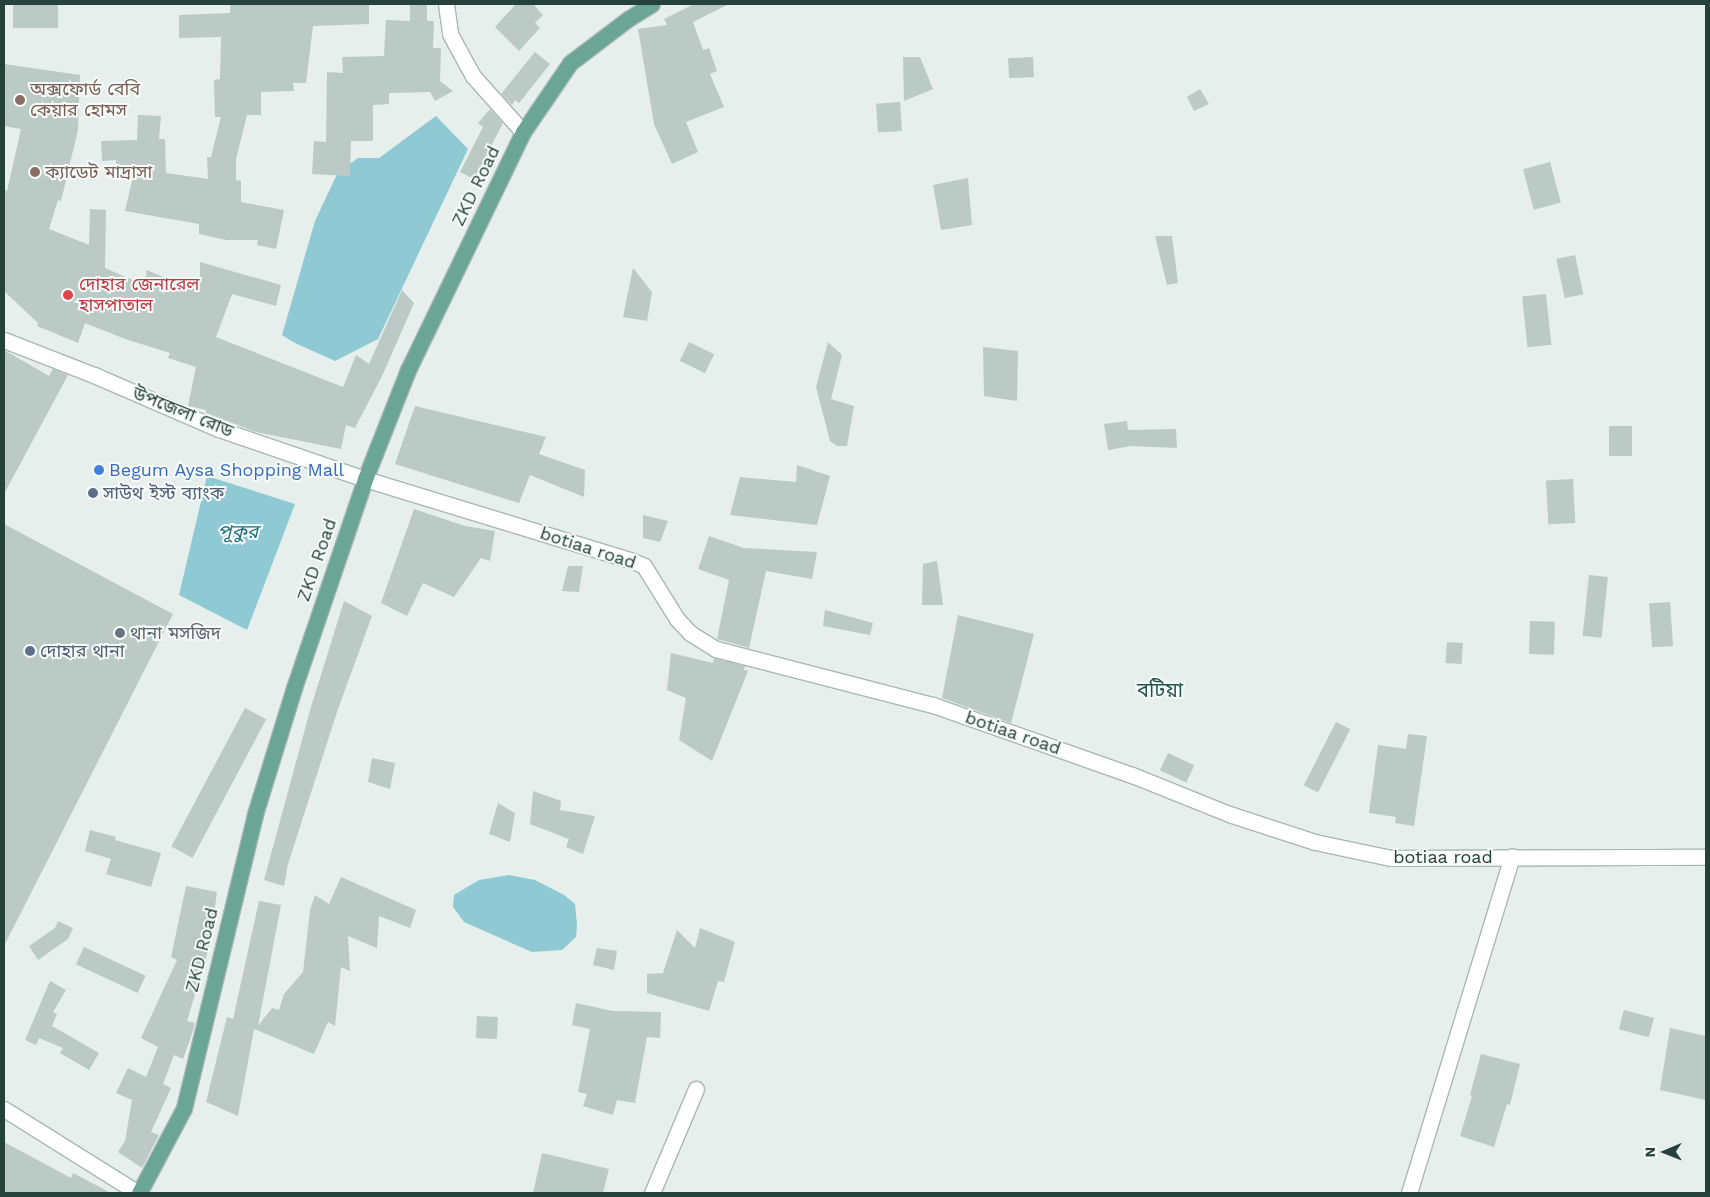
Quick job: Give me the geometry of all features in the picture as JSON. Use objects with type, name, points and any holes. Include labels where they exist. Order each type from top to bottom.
[{"type":"main road","name":"ZKD Road","points":[[139,1193],[184,1108],[255,814],[294,688],[365,479],[408,370],[524,132],[570,63],[628,18],[652,4]]},
{"type":"street","points":[[446,4],[450,34],[473,76],[524,132]]},
{"type":"street","name":"উপজেলা রোড","points":[[4,340],[94,375],[219,429],[365,479]]},
{"type":"street","name":"botiaa road","points":[[365,479],[644,566],[677,619],[690,633],[716,649],[933,705],[1132,775],[1229,814],[1315,842],[1391,858],[1512,856],[1706,857]]},
{"type":"street","points":[[1409,1193],[1512,856]]},
{"type":"street","points":[[652,1193],[696,1089]]},
{"type":"street","points":[[4,1109],[139,1193]]},
{"type":"water","points":[[436,116],[468,149],[378,339],[335,361],[282,335],[315,221],[338,172],[358,158],[379,158]]},
{"type":"water","name":"পূকুর","points":[[207,476],[295,504],[247,630],[179,595]]},
{"type":"water","points":[[509,875],[535,880],[564,895],[575,904],[576,937],[562,950],[532,952],[464,922],[453,907],[454,895],[479,880]]},
{"type":"building","points":[[13,4],[58,4],[58,28],[13,28]]},
{"type":"building","points":[[230,4],[369,4],[369,24],[313,26],[306,83],[293,83],[294,91],[261,92],[261,115],[247,115],[236,159],[236,180],[241,181],[241,202],[284,210],[276,249],[257,245],[258,240],[226,240],[199,234],[199,224],[125,211],[134,172],[116,173],[116,160],[102,161],[101,141],[137,140],[138,115],[161,116],[159,139],[165,139],[166,173],[208,179],[207,157],[211,157],[221,117],[215,117],[214,80],[220,79],[221,37],[179,38],[179,15],[230,13]]},
{"type":"building","points":[[410,4],[427,4],[427,21],[434,21],[433,48],[441,48],[440,81],[453,91],[435,101],[430,92],[389,93],[389,104],[373,105],[373,141],[351,141],[350,176],[312,174],[314,141],[326,142],[327,72],[343,73],[342,57],[384,56],[386,20],[410,21]]},
{"type":"building","points":[[516,4],[533,4],[543,15],[535,23],[540,28],[519,51],[495,27]]},
{"type":"building","points":[[694,4],[729,4],[693,22],[703,50],[709,48],[717,71],[710,74],[724,107],[686,122],[698,152],[672,164],[654,124],[638,29],[667,25],[664,19]]},
{"type":"building","points":[[535,52],[550,64],[519,103],[515,100],[512,105],[501,94]]},
{"type":"building","points":[[903,57],[920,57],[933,89],[904,101]]},
{"type":"building","points":[[1033,57],[1034,77],[1009,78],[1008,58]]},
{"type":"building","points":[[4,64],[80,75],[78,130],[61,201],[58,200],[49,229],[89,245],[90,209],[106,210],[105,268],[144,285],[147,270],[191,289],[194,281],[200,284],[200,262],[281,285],[276,306],[232,294],[216,337],[343,387],[356,355],[369,364],[402,290],[414,303],[383,374],[355,428],[346,425],[341,449],[256,432],[206,413],[206,410],[188,406],[196,367],[168,358],[170,353],[125,339],[85,323],[78,343],[37,326],[38,323],[4,291],[4,190],[7,191],[21,129],[4,126]]},
{"type":"building","points":[[1200,89],[1209,104],[1194,111],[1187,97]]},
{"type":"building","points":[[900,102],[902,131],[878,133],[876,104]]},
{"type":"building","points":[[490,109],[503,123],[474,179],[460,172],[483,127],[478,123]]},
{"type":"building","points":[[1550,162],[1561,203],[1534,210],[1523,169]]},
{"type":"building","points":[[968,178],[972,225],[941,230],[933,185]]},
{"type":"building","points":[[1155,236],[1172,236],[1178,283],[1167,285]]},
{"type":"building","points":[[1575,255],[1583,294],[1565,298],[1556,259]]},
{"type":"building","points":[[633,268],[652,292],[647,321],[623,317]]},
{"type":"building","points":[[1546,294],[1551,345],[1527,347],[1522,297]]},
{"type":"building","points":[[689,342],[714,354],[705,373],[680,361]]},
{"type":"building","points":[[828,342],[842,355],[831,399],[854,406],[847,446],[837,446],[830,441],[816,387]]},
{"type":"building","points":[[983,347],[1018,351],[1017,401],[984,396]]},
{"type":"building","points":[[4,350],[49,376],[53,369],[68,375],[4,494]]},
{"type":"building","points":[[415,406],[546,437],[539,454],[585,470],[584,497],[530,475],[519,503],[395,464]]},
{"type":"building","points":[[1127,421],[1128,430],[1176,429],[1177,448],[1131,446],[1108,450],[1104,424]]},
{"type":"building","points":[[1609,426],[1632,426],[1632,456],[1609,456]]},
{"type":"building","points":[[797,465],[830,476],[817,525],[730,515],[740,477],[796,482]]},
{"type":"building","points":[[1573,479],[1575,523],[1548,524],[1546,480]]},
{"type":"building","points":[[414,509],[465,526],[495,531],[490,561],[481,558],[454,597],[423,583],[407,616],[381,603]]},
{"type":"building","points":[[643,515],[668,521],[660,542],[643,538]]},
{"type":"building","points":[[4,524],[173,614],[4,946]]},
{"type":"building","points":[[709,536],[744,548],[817,552],[812,579],[766,571],[749,648],[717,639],[729,580],[698,569]]},
{"type":"building","points":[[937,561],[943,605],[922,605],[923,564]]},
{"type":"building","points":[[568,566],[583,566],[579,592],[562,591]]},
{"type":"building","points":[[1589,575],[1608,577],[1602,638],[1583,636]]},
{"type":"building","points":[[344,601],[372,616],[338,709],[288,864],[284,886],[264,880],[311,707]]},
{"type":"building","points":[[1670,602],[1673,646],[1652,647],[1649,603]]},
{"type":"building","points":[[825,610],[873,623],[870,635],[823,626]]},
{"type":"building","points":[[958,615],[1034,634],[1011,723],[942,698]]},
{"type":"building","points":[[1530,621],[1555,622],[1554,655],[1529,654]]},
{"type":"building","points":[[1447,642],[1463,643],[1461,664],[1446,663]]},
{"type":"building","points":[[671,653],[713,663],[714,658],[745,666],[744,670],[748,671],[712,761],[679,740],[686,698],[667,690]]},
{"type":"building","points":[[245,708],[266,719],[192,858],[171,847]]},
{"type":"building","points":[[1336,722],[1350,729],[1318,793],[1304,785]]},
{"type":"building","points":[[1408,734],[1427,736],[1414,826],[1395,823],[1396,817],[1369,813],[1378,745],[1406,749]]},
{"type":"building","points":[[1168,753],[1194,765],[1186,782],[1160,770]]},
{"type":"building","points":[[372,758],[395,763],[390,789],[368,782]]},
{"type":"building","points":[[533,791],[561,801],[560,810],[595,816],[583,854],[566,847],[569,839],[530,824]]},
{"type":"building","points":[[498,803],[515,813],[510,842],[489,834]]},
{"type":"building","points":[[90,830],[116,837],[115,840],[161,853],[151,887],[106,874],[111,859],[85,851]]},
{"type":"building","points":[[341,877],[416,910],[410,928],[379,916],[377,948],[348,936],[350,971],[341,967],[335,1026],[328,1022],[314,1054],[254,1029],[238,1116],[206,1102],[227,1017],[233,1019],[259,901],[281,905],[258,1026],[272,1008],[279,1010],[284,994],[303,972],[310,910],[315,895],[329,904]]},
{"type":"building","points":[[186,886],[217,892],[210,944],[187,1021],[195,1023],[192,1034],[183,1059],[174,1055],[163,1084],[171,1088],[151,1132],[159,1135],[142,1168],[118,1152],[125,1141],[132,1100],[116,1093],[128,1068],[146,1077],[158,1047],[141,1038],[177,960],[171,957]]},
{"type":"building","points":[[58,921],[73,928],[68,939],[38,960],[29,946],[55,928]]},
{"type":"building","points":[[700,928],[735,942],[724,982],[718,981],[709,1011],[647,993],[647,974],[663,973],[677,930],[695,948]]},
{"type":"building","points":[[84,947],[146,976],[138,993],[76,964]]},
{"type":"building","points":[[597,948],[617,951],[614,970],[593,965]]},
{"type":"building","points":[[50,981],[66,990],[53,1012],[57,1014],[52,1026],[99,1053],[89,1070],[60,1053],[63,1048],[39,1038],[36,1045],[25,1040]]},
{"type":"building","points":[[576,1003],[613,1011],[661,1012],[660,1038],[647,1037],[635,1103],[617,1100],[613,1115],[583,1106],[587,1094],[578,1092],[590,1029],[572,1025]]},
{"type":"building","points":[[1624,1010],[1654,1018],[1649,1037],[1619,1029]]},
{"type":"building","points":[[477,1016],[498,1017],[497,1039],[476,1038]]},
{"type":"building","points":[[1670,1028],[1706,1036],[1706,1100],[1660,1090]]},
{"type":"building","points":[[1481,1054],[1520,1064],[1510,1105],[1507,1104],[1494,1147],[1460,1136],[1472,1096],[1470,1095]]},
{"type":"building","points":[[4,1142],[71,1178],[73,1173],[111,1193],[4,1193]]},
{"type":"building","points":[[542,1153],[609,1169],[603,1193],[533,1193]]},
{"type":"place","name":"অক্সফোর্ড বেবি কেয়ার হোমস","points":[[20,100]]},
{"type":"place","name":"ক্যাডেট মাদ্রাসা","points":[[35,172]]},
{"type":"place","name":"দোহার জেনারেল হাসপাতাল","points":[[68,295]]},
{"type":"place","name":"Begum Aysa Shopping Mall","points":[[99,470]]},
{"type":"place","name":"সাউথ ইস্ট ব্যাংক","points":[[93,493]]},
{"type":"place","name":"থানা মসজিদ","points":[[120,633]]},
{"type":"place","name":"দোহার থানা","points":[[30,651]]},
{"type":"district","name":"বটিয়া","points":[[1160,690]]}]
